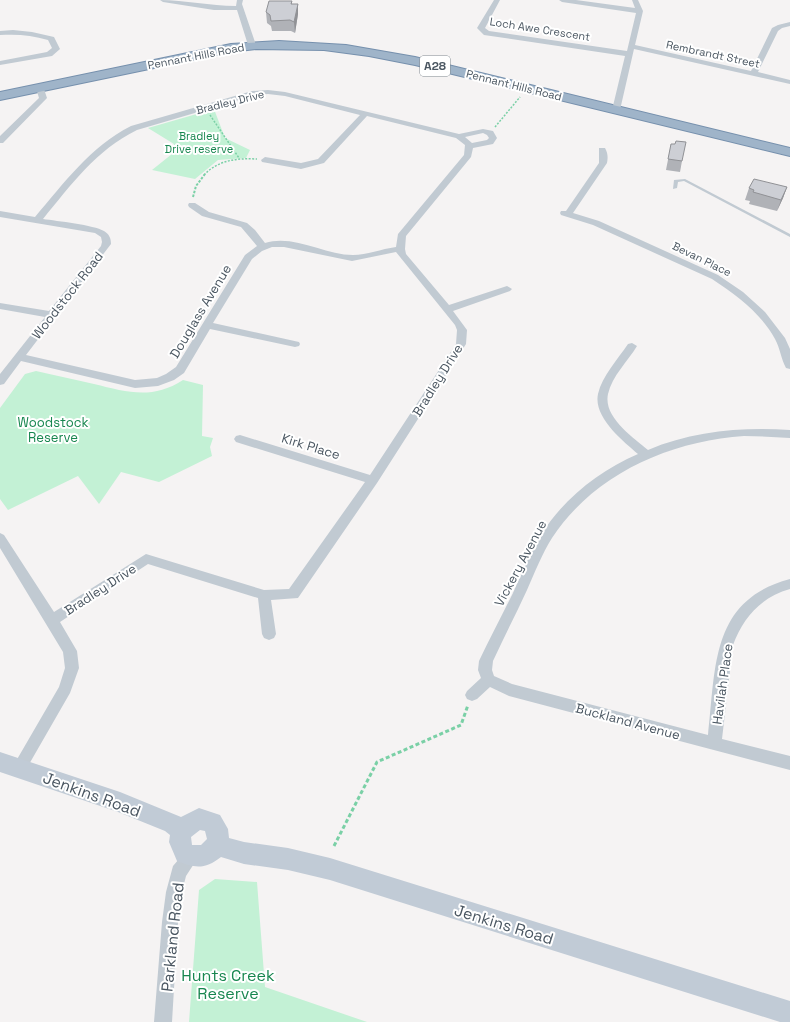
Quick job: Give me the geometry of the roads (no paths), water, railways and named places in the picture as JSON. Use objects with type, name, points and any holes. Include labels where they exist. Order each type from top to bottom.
[{"type":"highway","name":"Pennant Hills Road","points":[[0,96],[204,52],[252,45],[327,45],[362,50],[430,65],[790,152]]},
{"type":"main road","name":"Jenkins Road","points":[[10,765],[120,802],[173,824],[182,830]]},
{"type":"main road","points":[[199,819],[212,822],[218,832],[216,845],[208,854],[196,857],[185,854],[181,848],[180,836],[182,830],[193,821],[199,819]]},
{"type":"main road","name":"Jenkins Road","points":[[216,845],[244,853],[288,859],[330,869],[790,1013]]},
{"type":"street","points":[[163,0],[214,8],[241,8]]},
{"type":"street","points":[[240,0],[248,38],[252,45]]},
{"type":"street","name":"Loch Awe Crescent","points":[[497,0],[481,28],[487,33],[630,50]]},
{"type":"street","points":[[562,0],[640,11]]},
{"type":"street","points":[[616,110],[640,11],[635,0]]},
{"type":"street","points":[[753,74],[775,30],[780,26],[790,24]]},
{"type":"street","points":[[0,33],[23,32],[39,35],[51,39],[56,49],[49,54],[0,63]]},
{"type":"street","name":"Rembrandt Street","points":[[630,50],[790,82]]},
{"type":"street","points":[[0,141],[43,98],[40,88]]},
{"type":"street","name":"Bradley Drive","points":[[38,221],[95,153],[110,140],[134,128],[255,94],[273,92],[284,94],[459,136],[483,131],[490,133],[493,138],[490,142],[469,146]]},
{"type":"street","points":[[265,160],[301,166],[321,161],[366,114]]},
{"type":"street","points":[[192,206],[208,216],[244,225],[262,246],[271,244],[287,244],[354,258],[400,249],[401,236],[468,155],[469,144],[462,136],[459,136]]},
{"type":"street","name":"Bevan Place","points":[[602,150],[604,157],[603,163],[567,213],[596,223],[714,277],[731,287],[753,305],[774,329],[782,342],[790,365]]},
{"type":"street","name":"Woodstock Road","points":[[0,214],[97,231],[103,234],[107,240],[105,247],[0,381]]},
{"type":"street","name":"Douglass Avenue","points":[[19,357],[135,384],[152,384],[170,377],[180,370],[248,257],[262,246]]},
{"type":"street","name":"Bradley Drive","points":[[52,620],[146,559],[264,595],[293,594],[373,480],[461,344],[462,330],[448,309],[402,255],[400,249]]},
{"type":"street","points":[[448,309],[507,289]]},
{"type":"street","points":[[0,306],[51,316]]},
{"type":"street","points":[[208,325],[295,344]]},
{"type":"street","points":[[632,346],[602,395],[605,411],[616,428],[646,455]]},
{"type":"street","name":"Vickery Avenue","points":[[489,680],[485,670],[486,661],[549,533],[576,501],[596,483],[621,467],[646,455],[679,443],[740,432],[790,434]]},
{"type":"street","name":"Kirk Place","points":[[240,439],[373,480]]},
{"type":"street","points":[[0,538],[70,650],[72,661],[71,673],[65,689],[10,765]]},
{"type":"street","name":"Havilah Place","points":[[714,744],[726,645],[730,631],[738,618],[757,598],[774,588],[790,584]]},
{"type":"street","points":[[264,595],[269,634]]},
{"type":"street","points":[[472,695],[489,680]]},
{"type":"street","name":"Buckland Avenue","points":[[489,680],[509,690],[790,763]]},
{"type":"street","name":"Parkland Road","points":[[163,1022],[170,922],[174,892],[179,872],[191,856]]},
{"type":"lane","points":[[675,188],[676,181],[685,180],[790,236]]},
{"type":"park label","name":"Bradley Drive reserve","points":[[199,142]]},
{"type":"park label","name":"Woodstock Reserve","points":[[53,430]]},
{"type":"park label","name":"Hunts Creek Reserve","points":[[228,984]]}]
